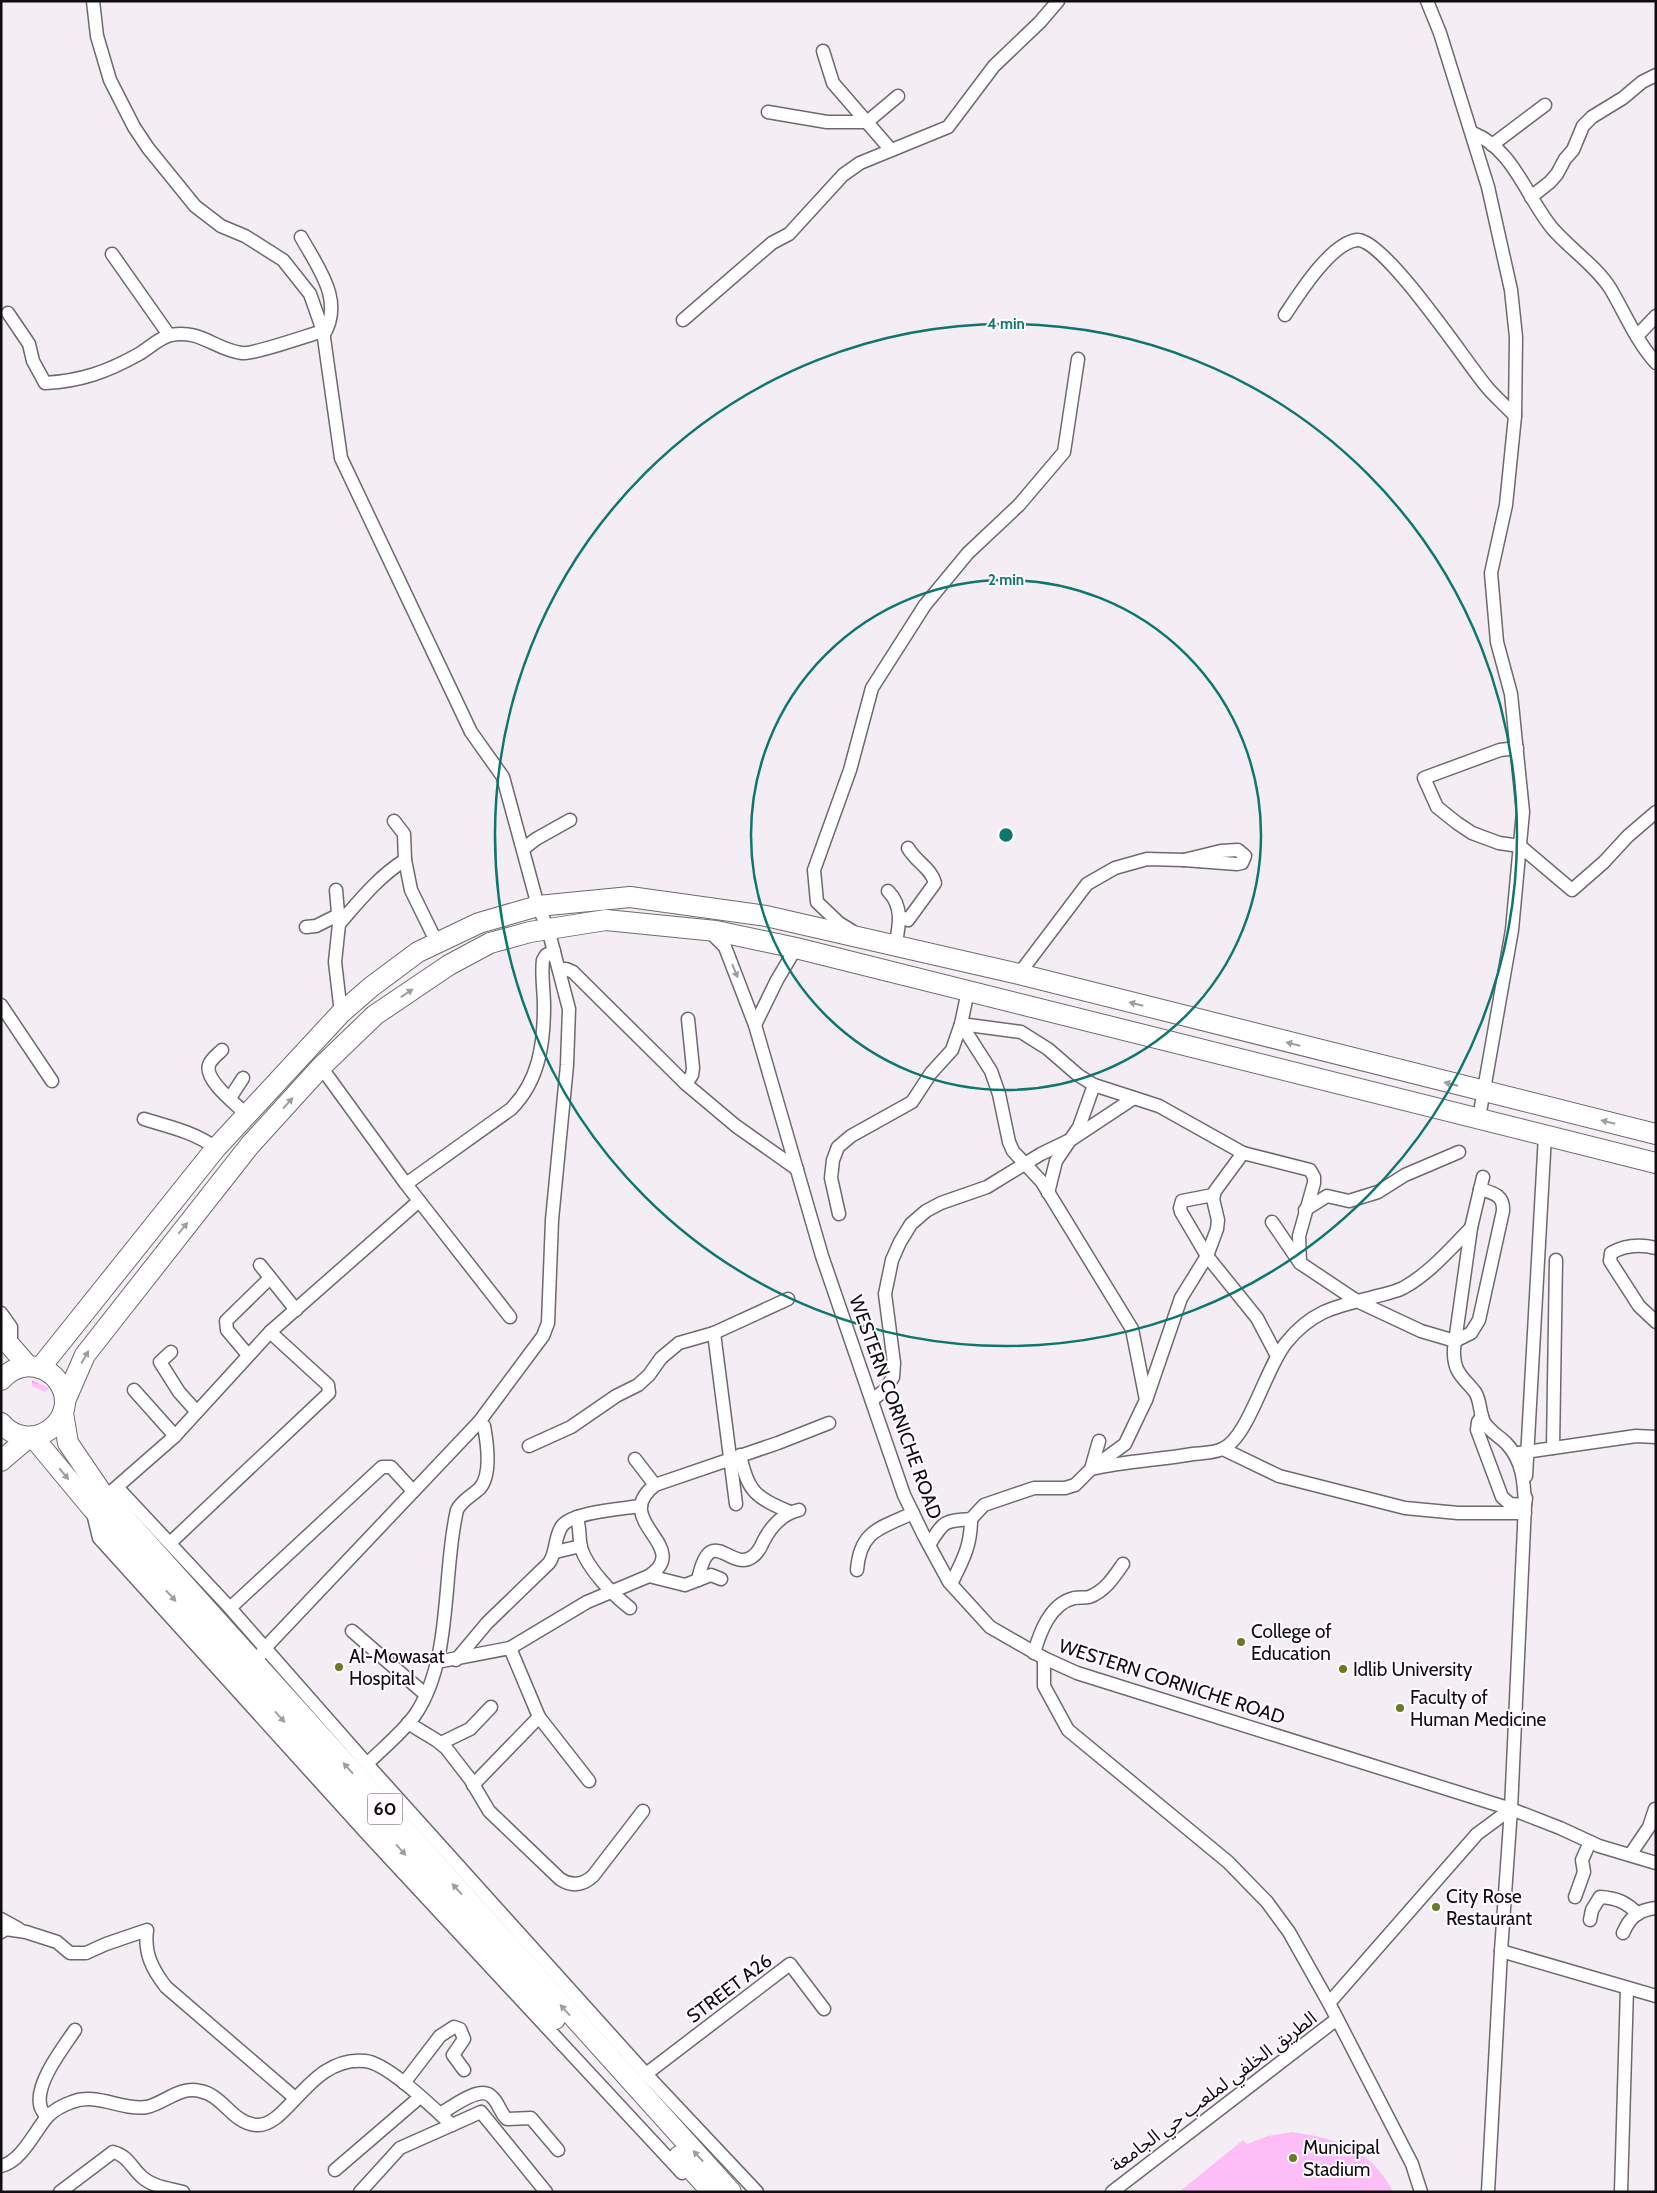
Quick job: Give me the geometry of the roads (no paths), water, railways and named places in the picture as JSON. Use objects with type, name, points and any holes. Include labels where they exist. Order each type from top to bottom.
[{"type":"main road","points":[[1,1380],[15,1369],[34,1367],[216,1148],[341,1013],[371,987],[418,952],[479,923],[538,906],[630,897],[766,916],[867,941],[1019,974],[1656,1134]]},
{"type":"main road","points":[[1,1461],[31,1437],[51,1429],[64,1407],[85,1355],[250,1144],[321,1067],[375,1015],[449,965],[490,943],[530,932],[606,920],[709,931],[796,948],[1656,1163]]},
{"type":"main road","points":[[6,1340],[34,1367],[51,1374],[60,1383],[64,1407]]},
{"type":"main road","name":"60","points":[[64,1407],[68,1443],[105,1497],[712,2192]]},
{"type":"main road","points":[[1,1423],[16,1434],[31,1437]]},
{"type":"main road","name":"60","points":[[31,1437],[105,1497],[260,1656],[731,2192]]},
{"type":"street","points":[[93,1],[97,36],[110,80],[134,127],[148,148],[194,206],[221,226],[245,236],[284,260],[310,294],[323,333],[342,458],[471,732],[503,777],[538,906],[548,929],[569,1009],[567,1066],[552,1220],[548,1323],[536,1348],[479,1422],[412,1491],[260,1656]]},
{"type":"street","points":[[683,320],[772,243],[790,234],[843,175],[860,163],[948,127],[994,66],[1040,22],[1058,1]]},
{"type":"street","points":[[1427,1],[1440,33],[1473,133],[1488,187],[1512,290],[1516,337],[1515,416],[1506,505],[1491,572],[1496,642],[1511,694],[1523,812],[1512,930],[1479,1118]]},
{"type":"street","points":[[823,51],[833,83],[891,150]]},
{"type":"street","points":[[1531,198],[1557,174],[1565,159],[1573,150],[1583,126],[1592,117],[1623,98],[1642,82],[1656,75]]},
{"type":"street","points":[[768,112],[827,122],[867,122],[898,96]]},
{"type":"street","points":[[1492,145],[1545,105]]},
{"type":"street","points":[[1473,133],[1483,137],[1504,154],[1551,226],[1570,248],[1593,267],[1609,286],[1637,336],[1656,362]]},
{"type":"street","points":[[8,313],[29,344],[33,361],[46,383],[70,381],[97,375],[139,354],[169,335],[192,334],[228,350],[245,354],[323,333],[330,325],[332,311],[329,287],[301,237]]},
{"type":"street","points":[[1285,315],[1312,276],[1344,244],[1359,240],[1376,248],[1414,290],[1486,387],[1515,416]]},
{"type":"street","points":[[112,254],[169,335]]},
{"type":"street","points":[[1637,336],[1656,316]]},
{"type":"street","points":[[867,941],[840,923],[817,902],[814,870],[850,770],[872,688],[925,605],[968,553],[1019,505],[1064,452],[1078,359]]},
{"type":"street","points":[[1517,748],[1500,750],[1424,778],[1437,807],[1457,823],[1486,838],[1520,846],[1572,890],[1656,812]]},
{"type":"street","points":[[523,849],[536,839],[570,820]]},
{"type":"street","points":[[394,821],[404,834],[405,860],[411,890],[437,943]]},
{"type":"street","points":[[901,917],[908,920],[935,883],[933,874],[912,855],[908,848]]},
{"type":"street","points":[[1019,974],[1087,884],[1115,868],[1146,859],[1184,860]]},
{"type":"street","points":[[306,927],[338,919],[390,870],[405,860]]},
{"type":"street","points":[[336,890],[338,919],[335,962],[341,1013]]},
{"type":"street","points":[[888,891],[892,895],[901,917],[895,947]]},
{"type":"street","name":"WESTERN CORNICHE ROAD","points":[[709,931],[726,947],[756,1025],[822,1256],[904,1495],[951,1584],[990,1627],[1039,1656],[1077,1673],[1512,1809],[1590,1842],[1656,1862]]},
{"type":"street","points":[[756,1025],[777,980],[796,948]]},
{"type":"street","points":[[406,1184],[511,1109],[525,1093],[535,1074],[541,1053],[544,1025],[543,960],[546,955],[554,951]]},
{"type":"street","points":[[559,970],[566,969],[572,972],[686,1084],[736,1126],[797,1169]]},
{"type":"street","points":[[839,1214],[831,1178],[833,1160],[838,1147],[851,1136],[912,1102],[931,1073],[948,1056],[961,1024],[968,991]]},
{"type":"street","points":[[1,1005],[52,1081]]},
{"type":"street","points":[[686,1084],[692,1075],[693,1068],[688,1019]]},
{"type":"street","points":[[961,1024],[1021,1032],[1048,1049],[1078,1075],[1094,1085],[1163,1109],[1243,1154],[1310,1170],[1314,1177],[1314,1183],[1299,1236],[1300,1263]]},
{"type":"street","points":[[961,1024],[991,1071],[999,1094],[1009,1142],[1024,1164],[1042,1182],[1132,1329],[1146,1400]]},
{"type":"street","points":[[222,1050],[209,1064],[210,1078],[246,1114]]},
{"type":"street","points":[[321,1067],[406,1184],[510,1317]]},
{"type":"street","points":[[230,1098],[243,1078]]},
{"type":"street","points":[[1048,1193],[1056,1162],[1079,1127],[1094,1085]]},
{"type":"street","points":[[872,1400],[885,1390],[893,1377],[894,1370],[885,1294],[892,1260],[907,1230],[926,1211],[941,1203],[987,1188],[1024,1164],[1072,1139],[1134,1098]]},
{"type":"street","points":[[144,1120],[187,1132],[205,1140],[216,1148]]},
{"type":"street","points":[[1487,2188],[1501,1951],[1512,1809],[1525,1509],[1521,1453],[1545,1135]]},
{"type":"street","points":[[1305,1210],[1327,1196],[1349,1201],[1378,1192],[1405,1175],[1459,1152]]},
{"type":"street","points":[[1243,1154],[1213,1195],[1186,1199],[1180,1204],[1180,1208],[1207,1256],[1257,1318],[1277,1356]]},
{"type":"street","points":[[1272,1222],[1300,1263],[1357,1301],[1421,1331],[1455,1342],[1471,1333],[1478,1320],[1503,1210],[1503,1204],[1498,1195],[1482,1183],[1471,1228],[1455,1342],[1454,1356],[1457,1370],[1478,1398],[1482,1416],[1490,1430],[1521,1453],[1636,1436],[1656,1437]]},
{"type":"street","points":[[929,1545],[942,1525],[950,1520],[971,1519],[984,1506],[1034,1488],[1065,1488],[1074,1486],[1091,1469],[1125,1444],[1146,1400],[1181,1298],[1207,1256],[1218,1225],[1213,1195]]},
{"type":"street","points":[[419,1201],[270,1332],[175,1436],[105,1497],[99,1538],[374,1841],[699,2192]]},
{"type":"street","points":[[1091,1469],[1112,1464],[1161,1460],[1223,1449],[1235,1440],[1244,1427],[1277,1356],[1285,1344],[1310,1318],[1337,1306],[1402,1288],[1430,1268],[1471,1228]]},
{"type":"street","points":[[1656,1248],[1622,1247],[1611,1253],[1610,1261],[1640,1306],[1656,1322]]},
{"type":"street","points":[[1553,1448],[1556,1260]]},
{"type":"street","points":[[260,1265],[296,1310]]},
{"type":"street","points":[[248,1355],[226,1330],[226,1321],[270,1278]]},
{"type":"street","points":[[529,1446],[571,1427],[616,1396],[638,1385],[649,1375],[661,1358],[679,1343],[714,1333],[788,1299]]},
{"type":"street","points":[[1,1313],[11,1327],[6,1340]]},
{"type":"street","points":[[170,1543],[329,1393],[328,1385],[270,1332]]},
{"type":"street","points":[[714,1333],[735,1456],[736,1504]]},
{"type":"street","points":[[171,1352],[160,1362],[179,1392],[196,1411]]},
{"type":"street","points":[[134,1390],[175,1436]]},
{"type":"street","points":[[1482,1416],[1478,1422],[1477,1430],[1502,1497],[1510,1504],[1525,1509]]},
{"type":"street","points":[[367,1764],[408,1723],[420,1705],[438,1662],[457,1510],[461,1503],[481,1487],[486,1476],[487,1442],[484,1426],[479,1422]]},
{"type":"street","points":[[438,1662],[510,1648],[587,1602],[650,1576],[662,1565],[664,1558],[662,1549],[644,1520],[640,1506],[647,1491],[655,1485],[735,1456],[778,1443],[829,1423]]},
{"type":"street","points":[[1091,1469],[1099,1441]]},
{"type":"street","points":[[1223,1449],[1279,1476],[1405,1508],[1458,1513],[1525,1509]]},
{"type":"street","points":[[698,1580],[701,1563],[711,1552],[717,1550],[725,1552],[733,1558],[742,1561],[752,1558],[759,1550],[770,1530],[794,1511],[765,1500],[750,1488],[735,1456]]},
{"type":"street","points":[[635,1460],[655,1485]]},
{"type":"street","points":[[230,1608],[382,1467],[391,1467],[412,1491]]},
{"type":"street","points":[[105,1497],[170,1543],[230,1608],[260,1656],[367,1764],[646,2074],[757,2192]]},
{"type":"street","points":[[456,1660],[487,1623],[549,1563],[555,1552],[562,1526],[577,1517],[640,1506]]},
{"type":"street","points":[[856,1570],[858,1552],[867,1537],[913,1513]]},
{"type":"street","points":[[577,1517],[581,1531],[581,1546],[610,1593],[630,1608]]},
{"type":"street","points":[[951,1584],[968,1551],[971,1537],[971,1519]]},
{"type":"street","points":[[555,1552],[581,1546]]},
{"type":"street","points":[[1123,1564],[1109,1584],[1089,1597],[1073,1598],[1058,1606],[1046,1621],[1038,1638],[1044,1686],[1068,1730],[1222,1857],[1267,1902],[1288,1932],[1329,2003],[1412,2164],[1421,2192]]},
{"type":"street","points":[[650,1576],[685,1585],[711,1575],[721,1579]]},
{"type":"street","points":[[352,1631],[424,1694]]},
{"type":"street","points":[[510,1648],[539,1717],[590,1781]]},
{"type":"street","points":[[440,1743],[470,1729],[491,1707]]},
{"type":"street","points":[[474,1785],[539,1717]]},
{"type":"street","points":[[408,1723],[440,1743],[474,1785],[489,1811],[560,1879],[570,1884],[584,1882],[593,1876],[643,1811]]},
{"type":"street","points":[[1329,2003],[1477,1834],[1512,1809]]},
{"type":"street","points":[[1630,1855],[1653,1828],[1654,1809]]},
{"type":"street","points":[[1575,1897],[1584,1872],[1582,1860],[1590,1842]]},
{"type":"street","points":[[1590,1920],[1592,1910],[1600,1897],[1615,1898],[1628,1904],[1638,1914]]},
{"type":"street","points":[[1623,1933],[1629,1920],[1645,1909],[1656,1908]]},
{"type":"street","points":[[1,1919],[26,1932],[57,1942],[70,1953],[86,1953],[147,1930],[145,1942],[148,1956],[155,1973],[166,1987],[295,2098]]},
{"type":"street","points":[[1,1932],[6,1930],[26,1932]]},
{"type":"street","points":[[1501,1951],[1656,1996]]},
{"type":"street","name":"STREET A26","points":[[646,2074],[790,1964],[824,2009]]},
{"type":"street","points":[[1621,2192],[1627,1988]]},
{"type":"street","name":"الطريق الخلفي لملعب حي الجامعة","points":[[1112,2192],[1337,2019]]},
{"type":"street","points":[[404,2083],[440,2036],[454,2027],[460,2029],[464,2039],[453,2055],[464,2070]]},
{"type":"street","points":[[47,2118],[40,2106],[39,2093],[52,2065],[75,2030]]},
{"type":"street","points":[[1,2166],[9,2163],[30,2142],[56,2109],[75,2100],[97,2099],[121,2106],[148,2107],[179,2092],[199,2090],[218,2098],[232,2115],[255,2125],[270,2124],[323,2072],[347,2061],[366,2060],[376,2064],[404,2083],[452,2125]]},
{"type":"street","points":[[440,2114],[474,2094],[486,2092],[492,2096],[500,2113],[507,2120],[531,2118],[558,2150]]},
{"type":"street","points":[[335,2170],[420,2097]]},
{"type":"street","points":[[360,2192],[400,2148],[481,2112],[546,2192]]},
{"type":"street","points":[[60,2192],[112,2152],[119,2153],[142,2177],[155,2185],[183,2192]]},
{"type":"place","name":"College of Education","points":[[1241,1642]]},
{"type":"place","name":"Al-Mowasat Hospital","points":[[339,1667]]},
{"type":"place","name":"Idlib University","points":[[1343,1669]]},
{"type":"place","name":"Faculty of Human Medicine","points":[[1400,1708]]},
{"type":"place","name":"City Rose Restaurant","points":[[1436,1907]]},
{"type":"place","name":"Municipal Stadium","points":[[1293,2158]]}]
